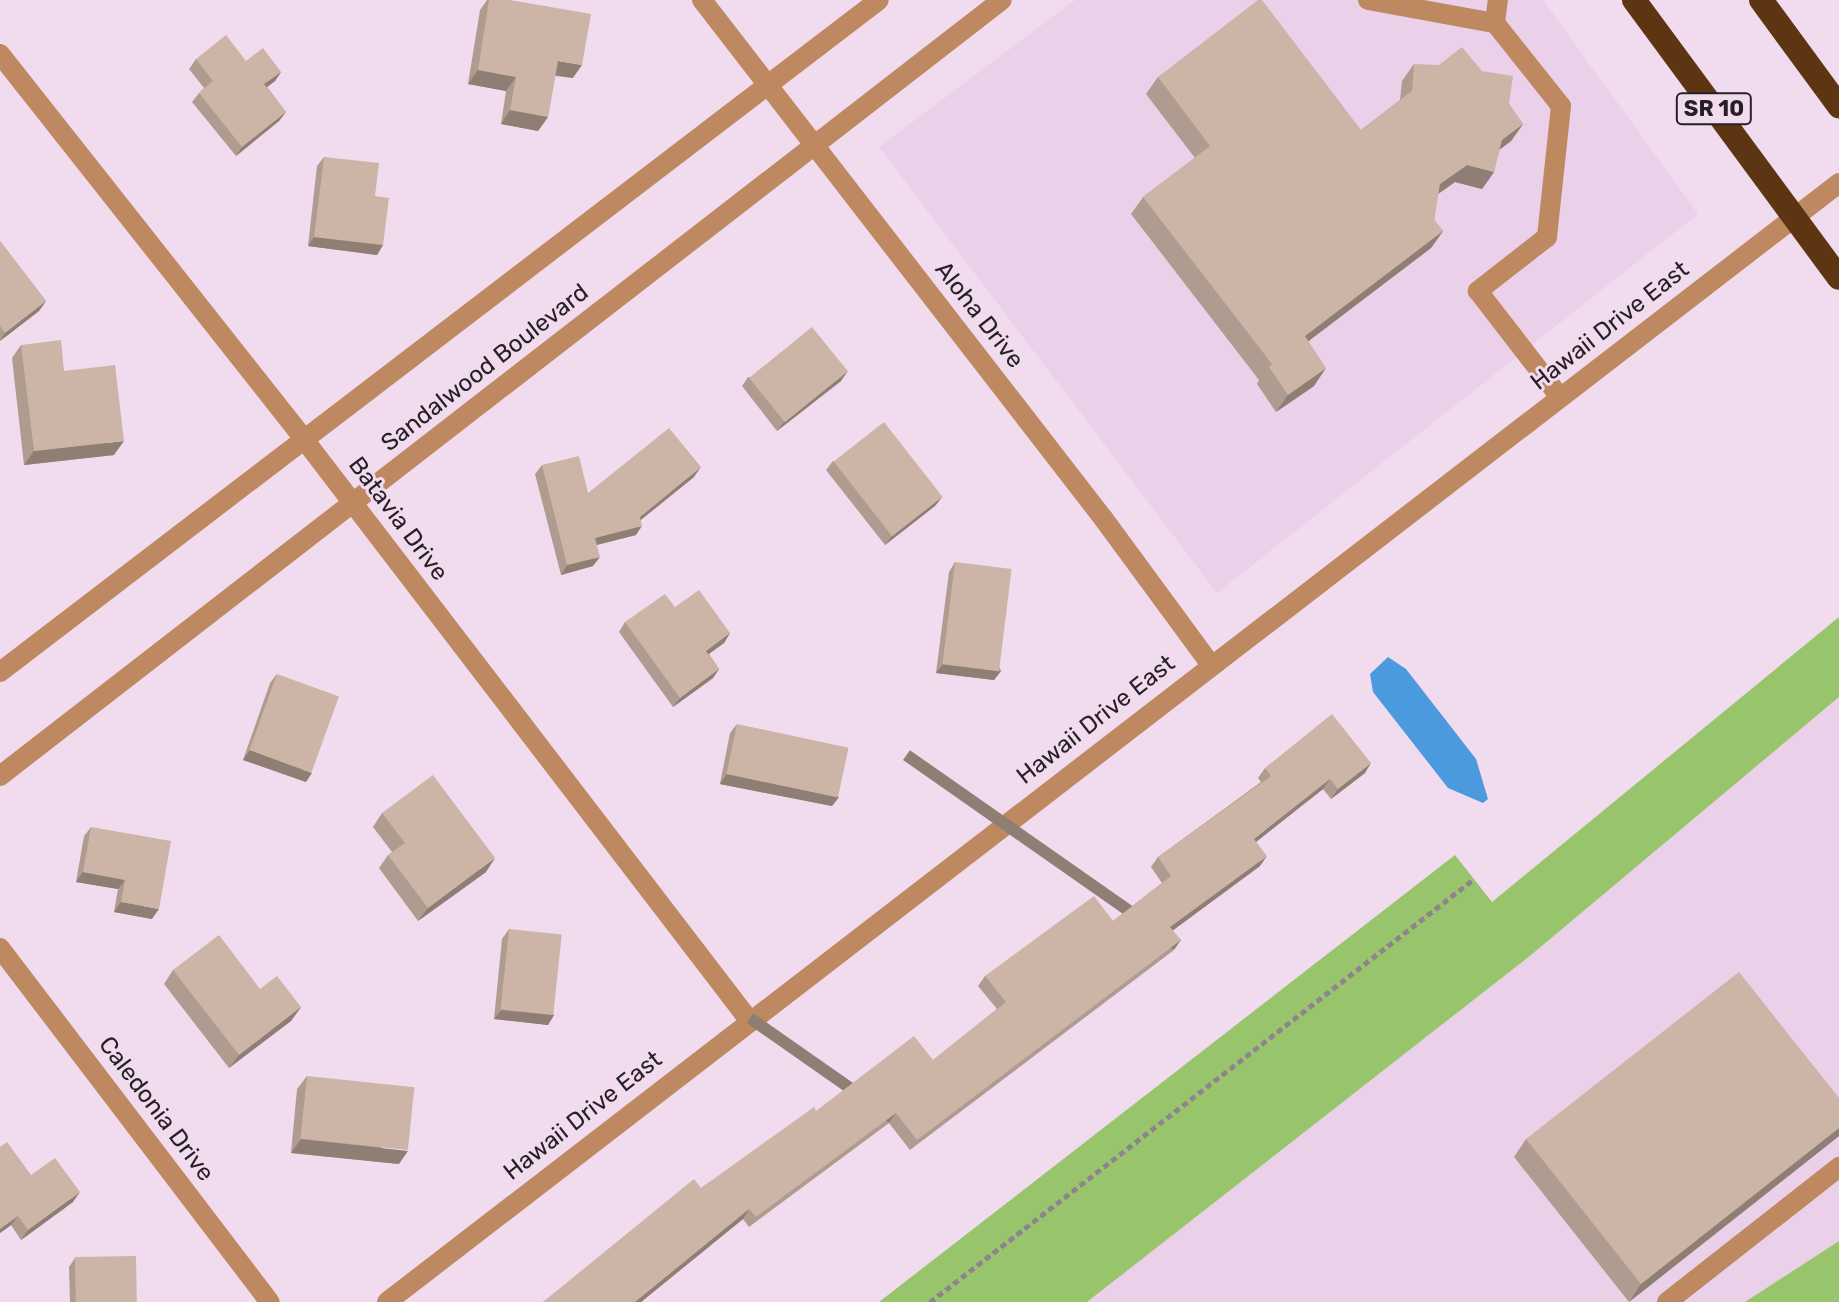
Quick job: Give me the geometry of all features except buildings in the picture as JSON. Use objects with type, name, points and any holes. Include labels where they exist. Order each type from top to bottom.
[{"type":"highway","name":"SR 10","points":[[1634,0],[1839,278]]},
{"type":"highway","points":[[1761,0],[1839,106]]},
{"type":"street","name":"Aloha Drive","points":[[702,0],[1103,518],[1211,665]]},
{"type":"street","points":[[0,672],[879,0]]},
{"type":"street","name":"Sandalwood Boulevard","points":[[0,776],[1002,0]]},
{"type":"street","points":[[1368,0],[1495,23],[1561,106],[1547,237],[1478,291],[1560,397]]},
{"type":"street","points":[[1495,23],[1498,0]]},
{"type":"street","name":"Batavia Drive","points":[[0,54],[303,438],[749,1020]]},
{"type":"street","name":"Hawaii Drive East","points":[[387,1302],[1839,183]]},
{"type":"street","name":"Caledonia Drive","points":[[0,948],[270,1302]]},
{"type":"street","points":[[1667,1302],[1839,1167]]},
{"type":"path","points":[[930,1302],[1474,879]]},
{"type":"shaded area","points":[[1075,0],[1543,0],[1698,214],[1217,593],[879,147]]},
{"type":"shaded area","points":[[1839,697],[1839,1241],[1745,1302],[1087,1302],[1531,955]]},
{"type":"green space","points":[[1839,617],[1839,697],[1531,955],[1087,1302],[879,1302],[1455,855],[1492,902]]},
{"type":"green space","points":[[1839,1241],[1839,1302],[1745,1302]]},
{"type":"water","points":[[1388,657],[1406,669],[1476,759],[1488,799],[1483,803],[1448,788],[1373,692],[1370,674]]}]
